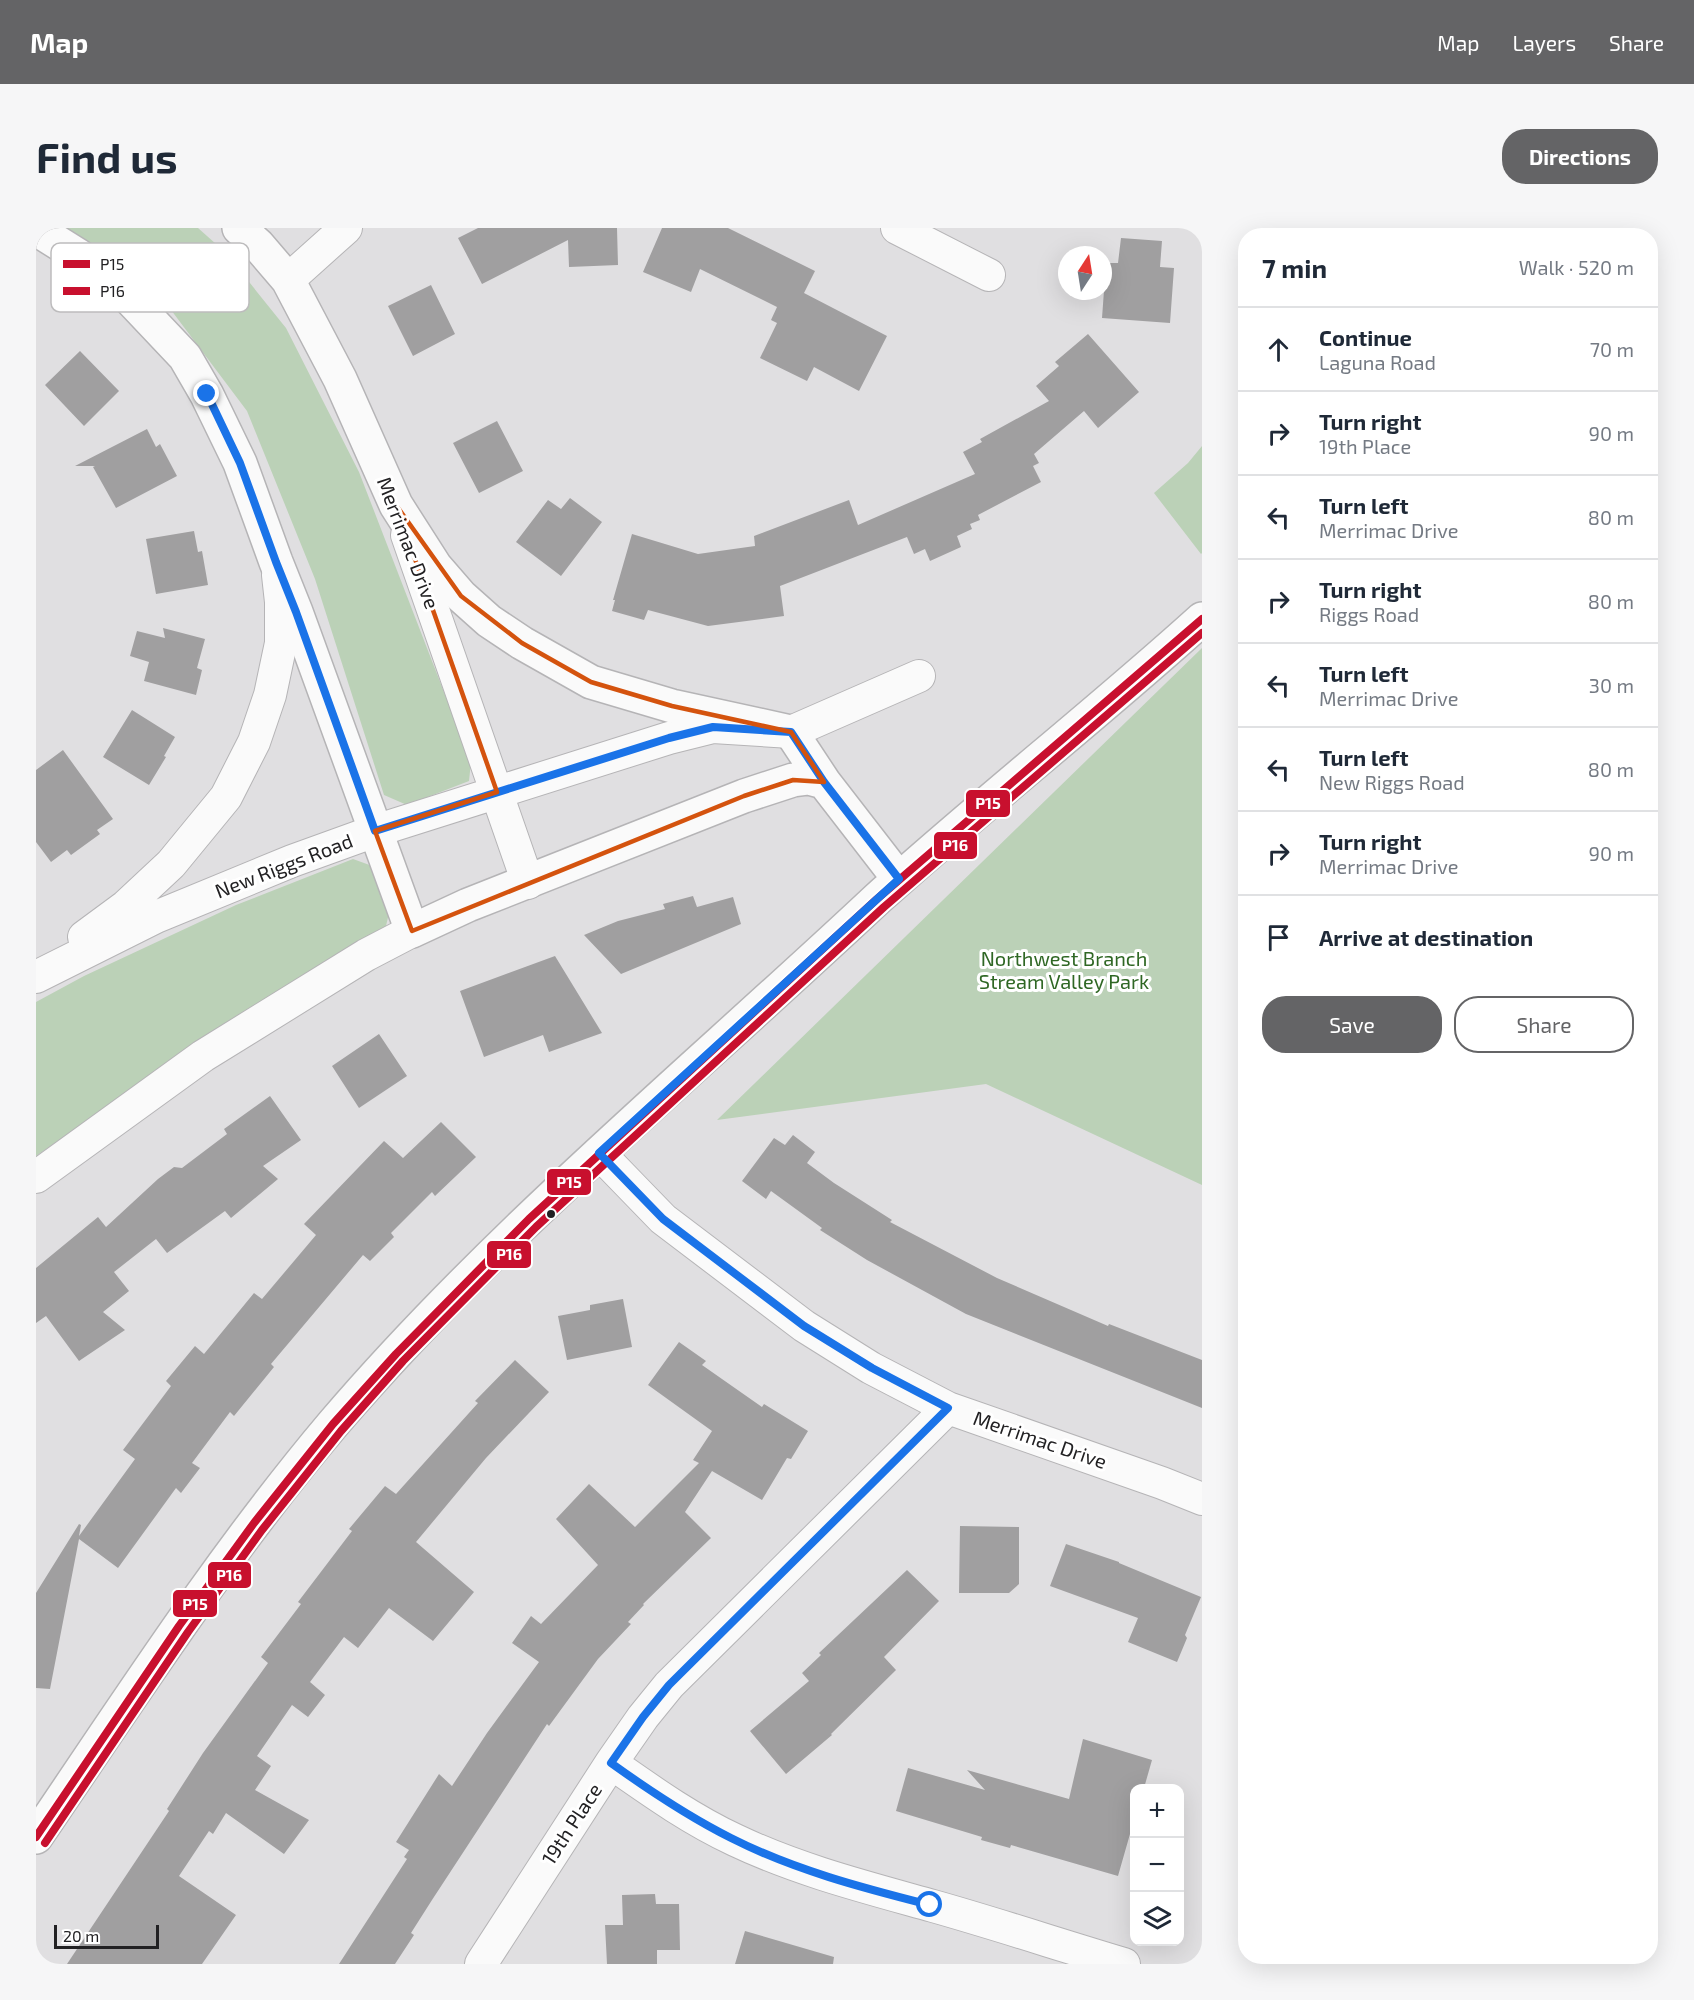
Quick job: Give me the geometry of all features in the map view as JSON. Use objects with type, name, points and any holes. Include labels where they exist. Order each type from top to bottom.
[{"type":"street","name":"Merrimac Drive","points":[[239,228],[258,245],[288,280],[340,380],[396,505],[528,882]]},
{"type":"street","points":[[288,280],[346,228]]},
{"type":"street","points":[[897,228],[989,275]]},
{"type":"street","points":[[36,229],[58,243]]},
{"type":"street","points":[[142,312],[185,357],[207,394],[240,463],[412,931]]},
{"type":"street","points":[[396,505],[435,566],[461,596],[489,621],[522,643],[591,682],[672,706],[791,732],[824,782],[899,879]]},
{"type":"street","points":[[36,971],[126,906],[171,864],[226,797],[254,742],[270,695],[279,653],[281,602],[276,562]]},
{"type":"street","points":[[36,1837],[263,1512],[334,1424],[438,1310],[599,1153],[899,879],[1202,620]]},
{"type":"street","name":"New Riggs Road","points":[[36,977],[156,917],[292,861],[375,831],[669,738],[713,727],[791,732],[919,676]]},
{"type":"street","points":[[36,1177],[212,1050],[366,955],[412,931],[468,905],[744,796],[793,780],[809,778],[824,782]]},
{"type":"street","name":"Merrimac Drive","points":[[599,1153],[663,1219],[804,1326],[872,1368],[948,1408],[1202,1499]]},
{"type":"street","name":"19th Place","points":[[481,1964],[611,1763],[669,1685],[948,1408]]},
{"type":"street","points":[[611,1763],[657,1796],[694,1818],[766,1854],[861,1887],[987,1922],[1124,1964]]},
{"type":"highlighted area","points":[[396,505],[461,596],[522,643],[591,682],[672,706],[791,732],[824,782],[793,780],[744,796],[412,931],[375,831],[497,792]]},
{"type":"green space","points":[[67,228],[198,228],[215,243],[87,243]]},
{"type":"green space","points":[[249,282],[286,328],[359,472],[471,762],[469,781],[407,805],[384,795],[315,579],[247,411],[173,312],[249,312]]},
{"type":"green space","points":[[1202,446],[1201,554],[1154,493],[1188,463]]},
{"type":"green space","name":"Northwest Branch Stream Valley Park","points":[[1202,648],[1202,1185],[986,1084],[717,1120]]},
{"type":"green space","points":[[353,859],[375,867],[391,905],[385,930],[240,1016],[36,1156],[36,1002],[84,976],[236,905]]},
{"type":"building","points":[[478,228],[617,228],[618,265],[569,267],[568,240],[482,284],[458,238]]},
{"type":"building","points":[[662,228],[728,228],[815,271],[804,293],[887,336],[859,391],[814,367],[807,381],[760,358],[777,323],[771,320],[777,307],[700,269],[691,292],[643,272]]},
{"type":"building","points":[[1121,238],[1162,241],[1160,267],[1174,268],[1170,323],[1102,318],[1103,300],[1112,300],[1112,263],[1118,263]]},
{"type":"building","points":[[431,285],[455,334],[413,356],[388,306]]},
{"type":"building","points":[[1088,334],[1139,392],[1098,428],[1084,411],[1034,454],[1039,463],[1033,466],[1041,482],[978,515],[980,520],[970,524],[972,529],[957,536],[961,547],[930,561],[925,549],[914,554],[907,537],[780,586],[784,616],[708,626],[648,610],[644,620],[612,611],[632,534],[698,554],[755,546],[754,536],[849,500],[858,525],[975,474],[963,452],[982,442],[980,439],[1049,401],[1036,386],[1059,366],[1055,362]]},
{"type":"building","points":[[80,351],[119,391],[84,426],[45,385]]},
{"type":"building","points":[[497,421],[523,471],[479,493],[453,443]]},
{"type":"building","points":[[147,429],[156,447],[160,444],[177,476],[116,508],[93,467],[95,466],[75,466]]},
{"type":"building","points":[[570,498],[602,522],[561,576],[516,542],[548,500],[561,509]]},
{"type":"building","points":[[194,531],[198,552],[202,551],[208,585],[156,594],[146,539]]},
{"type":"building","points":[[163,628],[205,639],[197,668],[202,670],[196,695],[144,681],[149,662],[130,656],[137,631],[165,638]]},
{"type":"building","points":[[132,710],[175,737],[149,785],[103,757]]},
{"type":"building","points":[[63,750],[113,819],[97,830],[100,834],[71,855],[67,850],[51,862],[36,842],[36,770]]},
{"type":"building","points":[[693,896],[697,907],[733,897],[741,924],[621,974],[584,935],[618,921],[665,909],[663,904]]},
{"type":"building","points":[[555,956],[602,1033],[549,1052],[543,1035],[484,1057],[460,991]]},
{"type":"building","points":[[379,1034],[407,1076],[359,1108],[332,1066]]},
{"type":"building","points":[[270,1096],[301,1140],[263,1166],[278,1179],[231,1218],[225,1211],[167,1253],[156,1239],[114,1272],[129,1291],[103,1312],[125,1330],[79,1361],[46,1316],[36,1323],[36,1268],[98,1217],[106,1227],[158,1179],[174,1167],[182,1168],[227,1134],[224,1129]]},
{"type":"building","points":[[441,1122],[476,1157],[435,1196],[432,1192],[391,1233],[394,1237],[370,1261],[363,1255],[271,1364],[274,1367],[234,1416],[230,1412],[192,1463],[200,1468],[181,1493],[176,1488],[118,1568],[79,1539],[50,1689],[36,1688],[36,1593],[79,1524],[81,1525],[79,1536],[135,1459],[123,1450],[171,1386],[166,1381],[195,1346],[204,1354],[254,1293],[262,1299],[316,1235],[304,1224],[384,1141],[403,1158]]},
{"type":"building","points":[[793,1135],[815,1152],[807,1163],[892,1220],[890,1222],[997,1278],[1108,1326],[1109,1324],[1202,1360],[1202,1408],[966,1314],[867,1260],[820,1230],[822,1228],[771,1191],[766,1199],[742,1181],[774,1138],[785,1145]]},
{"type":"building","points":[[623,1299],[632,1347],[567,1360],[558,1316],[590,1310],[590,1305]]},
{"type":"building","points":[[679,1342],[706,1361],[702,1365],[762,1407],[764,1404],[808,1431],[791,1459],[787,1458],[762,1500],[712,1471],[685,1512],[711,1538],[643,1604],[628,1622],[631,1624],[598,1659],[549,1726],[547,1724],[411,1933],[414,1935],[395,1964],[339,1964],[407,1859],[404,1857],[409,1850],[396,1842],[439,1774],[452,1786],[539,1662],[512,1643],[531,1616],[541,1624],[598,1565],[556,1519],[589,1484],[635,1527],[699,1463],[693,1460],[712,1431],[648,1385]]},
{"type":"building","points":[[515,1360],[549,1392],[486,1458],[416,1542],[474,1592],[433,1641],[389,1608],[358,1648],[344,1637],[310,1682],[325,1695],[308,1717],[292,1705],[257,1756],[271,1766],[255,1790],[309,1820],[284,1854],[226,1813],[213,1834],[209,1831],[179,1876],[236,1915],[202,1964],[67,1964],[169,1811],[167,1809],[203,1753],[268,1663],[261,1657],[301,1604],[298,1602],[352,1531],[349,1529],[385,1486],[396,1494],[478,1403],[475,1401]]},
{"type":"building","points":[[960,1526],[1019,1527],[1019,1584],[1009,1593],[959,1593]]},
{"type":"building","points":[[1066,1544],[1119,1562],[1201,1597],[1185,1635],[1187,1638],[1177,1662],[1128,1642],[1138,1618],[1050,1586]]},
{"type":"building","points":[[907,1570],[939,1601],[884,1657],[896,1670],[832,1735],[786,1774],[750,1731],[809,1681],[802,1673],[821,1655],[819,1653]]},
{"type":"building","points":[[1083,1739],[1152,1760],[1145,1784],[1130,1784],[1130,1834],[1118,1876],[1011,1845],[1010,1848],[981,1840],[982,1837],[896,1811],[908,1768],[985,1790],[967,1770],[1069,1799]]},
{"type":"building","points":[[655,1894],[656,1904],[679,1904],[680,1950],[657,1950],[657,1964],[607,1964],[605,1925],[623,1925],[622,1895]]},
{"type":"building","points":[[745,1931],[834,1957],[833,1964],[735,1964]]},
{"type":"transit line","name":"P15","points":[[36,1837],[179,1626],[254,1523],[333,1424],[396,1354],[529,1219],[877,899],[1202,619]]},
{"type":"transit line","name":"P16","points":[[45,1843],[188,1632],[262,1530],[341,1431],[403,1361],[536,1227],[884,907],[1202,633]]},
{"type":"route","points":[[207,394],[240,463],[375,831],[669,738],[713,727],[791,732],[824,782],[899,879],[599,1153],[663,1219],[804,1326],[872,1368],[948,1408],[669,1685],[611,1763],[657,1796],[694,1818],[766,1854],[861,1887],[930,1905]]}]
